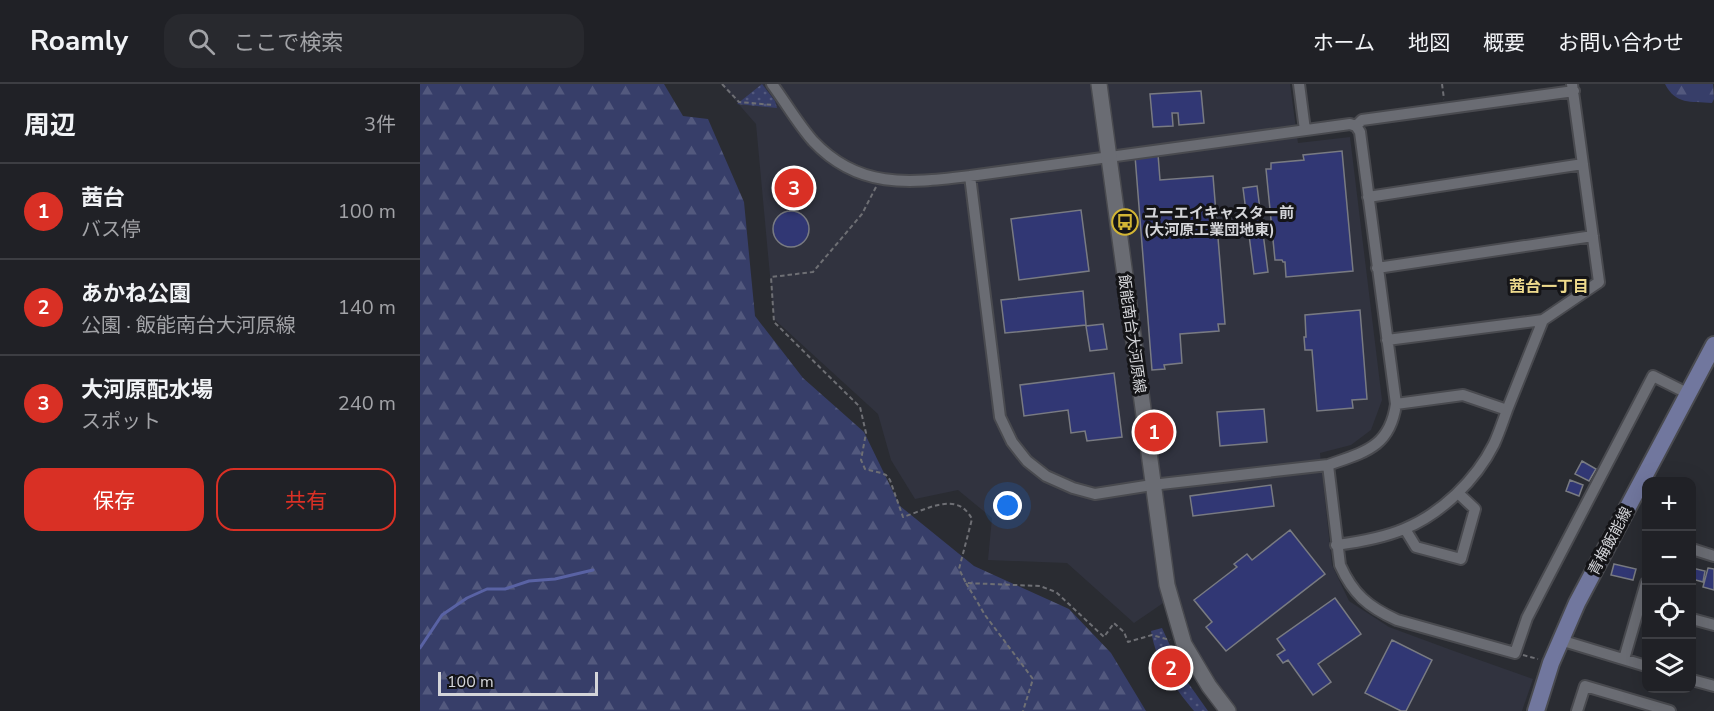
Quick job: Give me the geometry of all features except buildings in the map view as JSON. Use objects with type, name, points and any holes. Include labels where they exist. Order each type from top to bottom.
[{"type":"main road","name":"青梅飯能線","points":[[1536,711],[1551,663],[1577,603],[1714,345]]},
{"type":"street","points":[[772,84],[813,140],[832,158],[854,170],[880,179],[903,182],[970,176],[1350,124],[1356,126],[1360,132],[1396,404],[1394,420],[1386,435],[1373,447],[1328,465],[1152,485],[1095,494],[1073,488],[1046,476],[1027,461],[1012,442],[1000,417],[970,176]]},
{"type":"street","name":"飯能南台大河原線","points":[[1099,84],[1167,585],[1184,644],[1209,686],[1228,711]]},
{"type":"street","points":[[1299,84],[1305,130]]},
{"type":"street","points":[[1356,126],[1362,120],[1573,88],[1599,282],[1543,320],[1387,340]]},
{"type":"street","points":[[1368,197],[1583,164]]},
{"type":"street","points":[[1377,268],[1593,236]]},
{"type":"street","points":[[1336,545],[1368,540],[1405,529],[1434,512],[1458,493],[1477,471],[1493,445],[1543,320]]},
{"type":"street","points":[[1328,465],[1340,565],[1355,591],[1367,604],[1397,620],[1515,653],[1527,618],[1653,376],[1689,394]]},
{"type":"street","points":[[1396,404],[1463,395],[1507,410]]},
{"type":"street","points":[[1405,529],[1416,547],[1461,559],[1475,509],[1458,493]]},
{"type":"street","points":[[1696,550],[1714,556]]},
{"type":"street","points":[[1624,659],[1642,607]]},
{"type":"street","points":[[1696,619],[1714,625]]},
{"type":"street","points":[[1560,640],[1642,664]]},
{"type":"street","points":[[1696,681],[1714,686]]},
{"type":"street","points":[[1577,711],[1585,686],[1670,711]]},
{"type":"path","points":[[722,84],[739,102],[788,106]]},
{"type":"path","points":[[1442,84],[1445,109]]},
{"type":"path","points":[[880,179],[862,214],[813,272],[771,277],[774,322],[860,407],[866,433],[861,460],[865,469],[886,475],[890,480],[903,518],[946,503],[958,504],[968,511],[972,519],[959,569],[985,615],[1034,679],[1023,711]]},
{"type":"path","points":[[966,583],[1049,588],[1104,637],[1114,623],[1124,632],[1128,642],[1152,635]]},
{"type":"path","points":[[1515,653],[1551,663]]},
{"type":"shaded area","points":[[721,84],[1290,84],[1298,143],[1350,137],[1382,400],[1371,430],[1351,445],[1320,453],[1332,565],[1349,601],[1389,627],[1533,679],[1522,711],[1236,711],[1194,654],[1172,597],[1134,623],[1067,563],[988,560],[992,518],[958,490],[915,499],[891,460],[878,414],[774,319],[756,124]]},
{"type":"green space","points":[[420,84],[664,84],[683,116],[708,119],[744,202],[755,316],[803,378],[864,432],[900,506],[974,566],[1069,609],[1111,653],[1146,711],[420,711]]},
{"type":"green space","points":[[762,84],[775,101],[777,108],[737,104]]},
{"type":"green space","points":[[1665,84],[1713,84],[1714,99],[1712,103],[1684,101],[1674,96]]},
{"type":"green space","points":[[1162,628],[1186,680],[1208,711],[1194,711],[1167,674],[1157,654],[1151,631]]},
{"type":"waterway","points":[[420,648],[442,615],[467,598],[487,589],[505,589],[529,581],[555,579],[593,570]]},
{"type":"place","name":"大河原配水場","points":[[794,188]]},
{"type":"place","name":"ユーエイキャスター前 (大河原工業団地東)","points":[[1125,222]]},
{"type":"place","name":"茜台","points":[[1154,432]]},
{"type":"place","name":"あかね公園","points":[[1171,668]]},
{"type":"district","name":"茜台一丁目","points":[[1549,287]]}]
